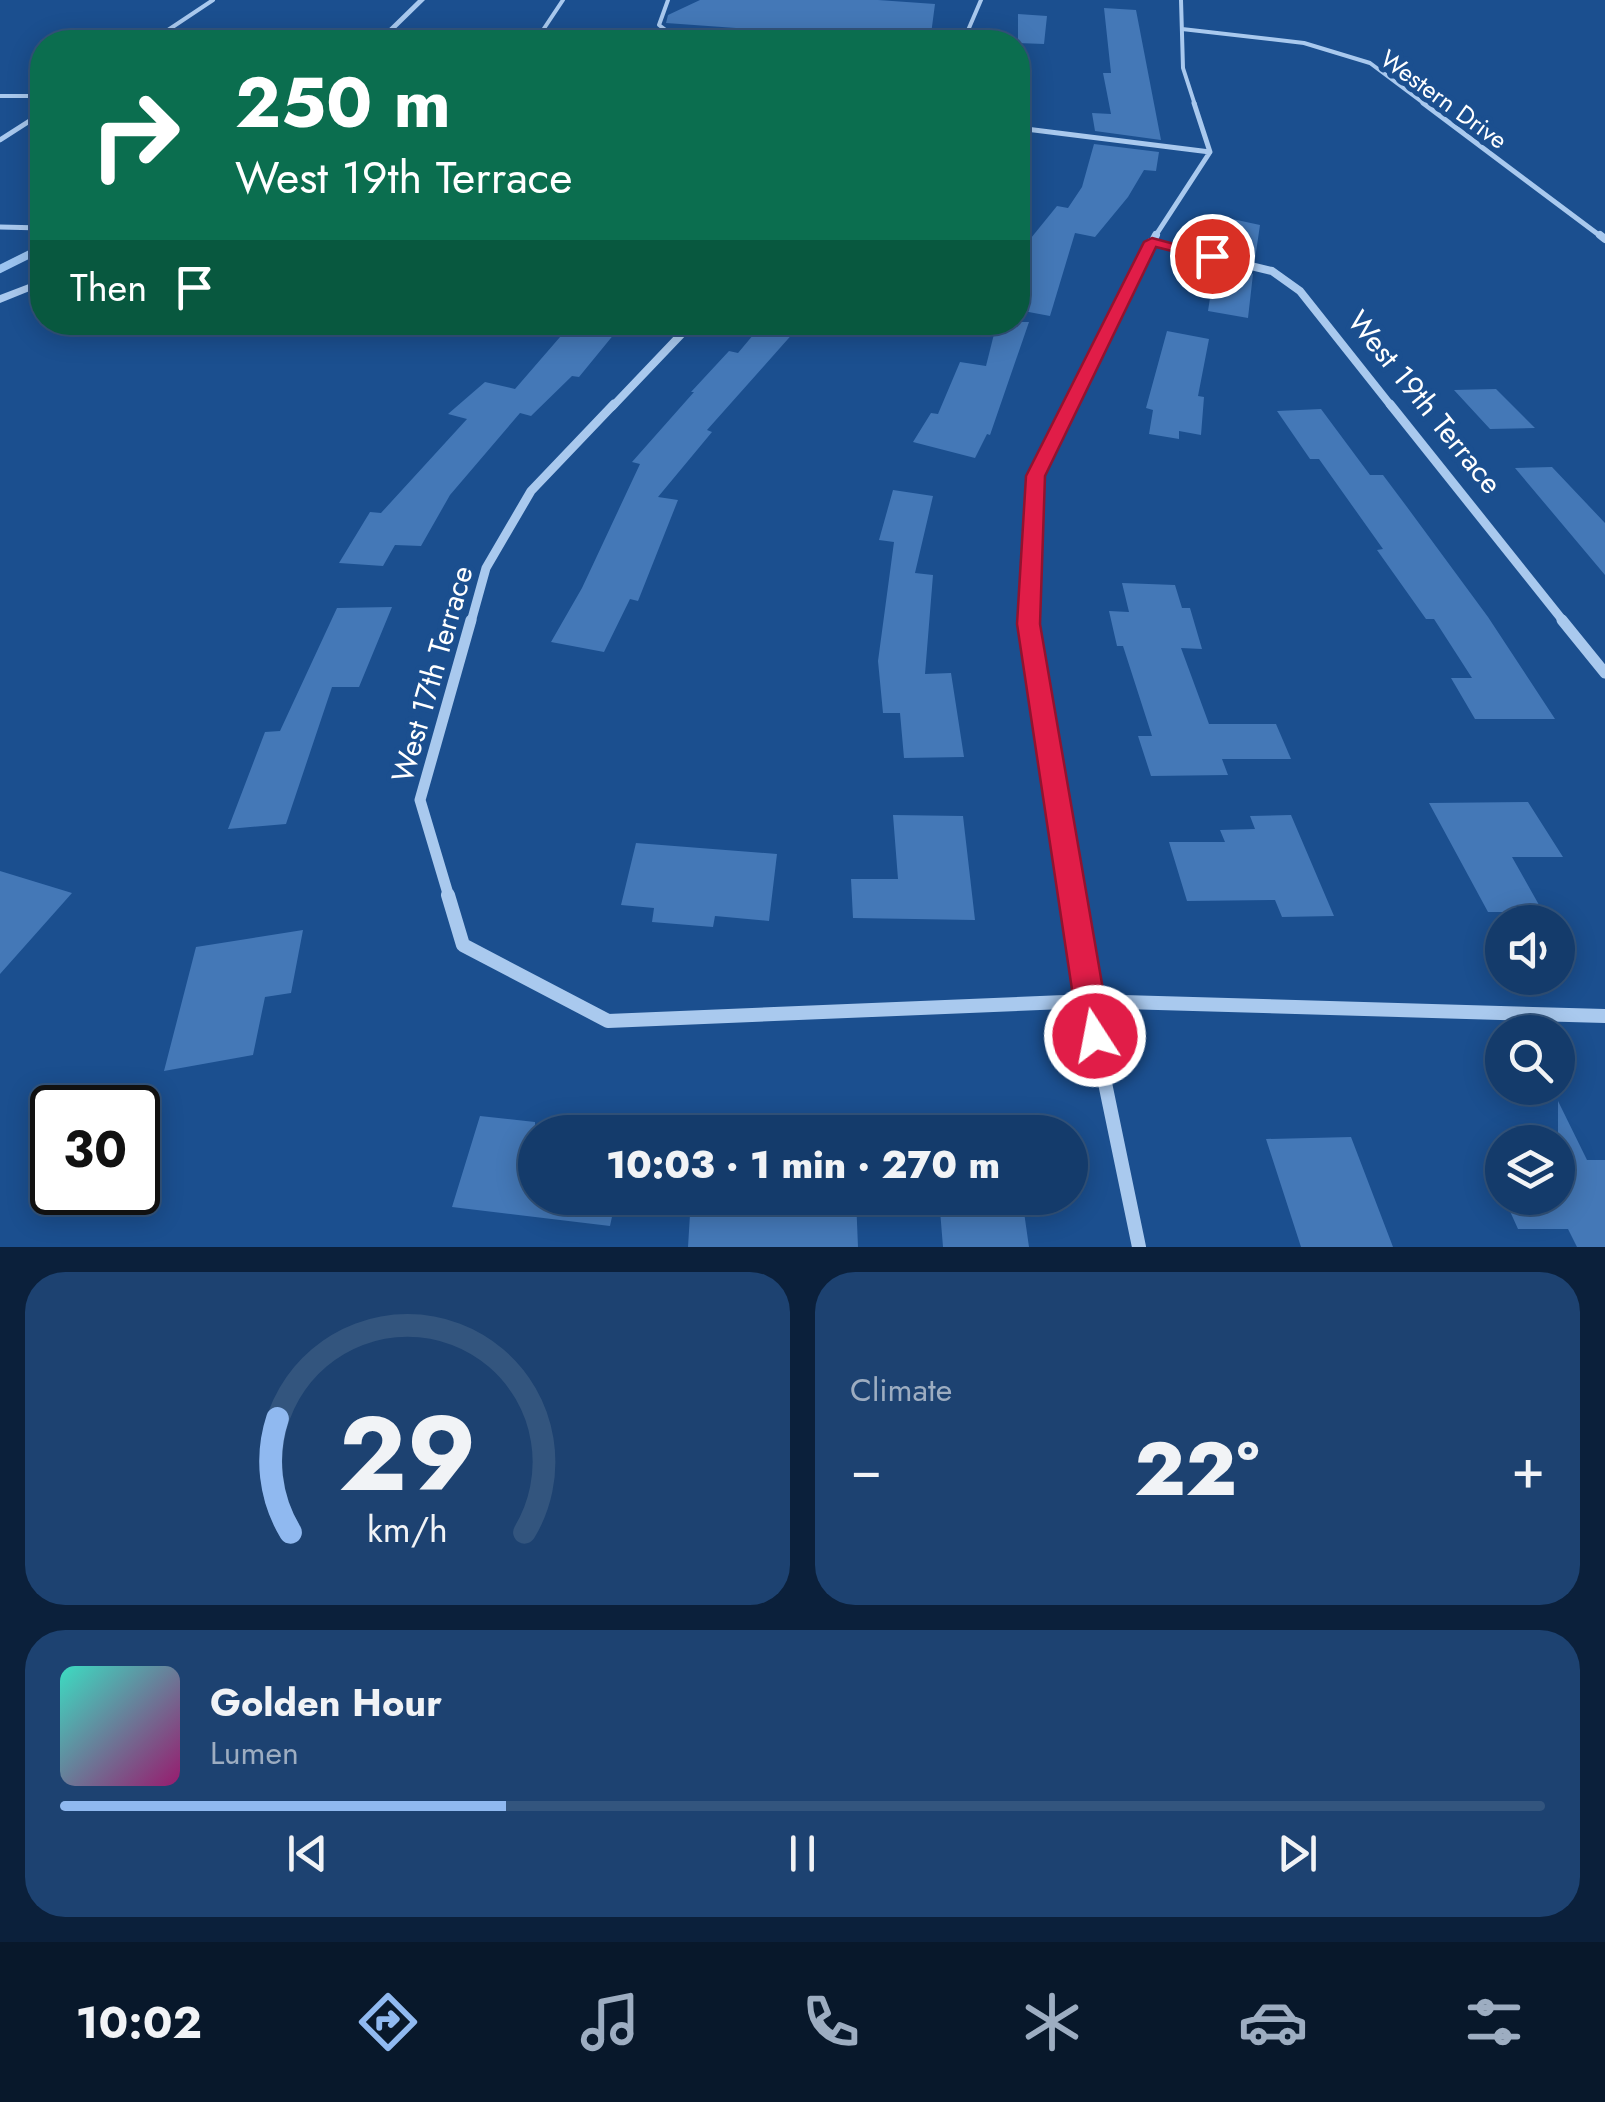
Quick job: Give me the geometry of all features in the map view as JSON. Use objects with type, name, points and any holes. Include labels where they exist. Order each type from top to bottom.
[{"type":"street","points":[[168,30],[213,0]]},
{"type":"street","points":[[391,30],[422,0]]},
{"type":"street","points":[[543,30],[562,0]]},
{"type":"street","points":[[666,30],[659,25],[668,0]]},
{"type":"street","points":[[969,30],[981,0]]},
{"type":"street","points":[[1139,1247],[1088,1001],[1028,624],[1035,476],[1152,242],[1210,152],[1184,68],[1181,0]]},
{"type":"street","name":"Western Drive","points":[[1182,29],[1304,43],[1370,63],[1605,239]]},
{"type":"street","points":[[0,96],[30,96]]},
{"type":"street","points":[[0,140],[30,121]]},
{"type":"street","points":[[1030,130],[1210,152]]},
{"type":"street","points":[[0,228],[30,228]]},
{"type":"street","name":"West 19th Terrace","points":[[1152,242],[1272,271],[1300,291],[1605,673]]},
{"type":"street","points":[[0,299],[30,287]]},
{"type":"street","name":"West 17th Terrace","points":[[681,335],[531,491],[486,568],[420,800],[463,945],[608,1020],[1088,1001]]},
{"type":"street","points":[[1088,1001],[1605,1016]]},
{"type":"building","points":[[700,0],[878,0],[935,4],[932,30],[763,30],[666,23],[668,15]]},
{"type":"building","points":[[1104,8],[1136,10],[1161,140],[1095,131],[1092,113],[1111,114],[1103,73],[1111,73]]},
{"type":"building","points":[[1018,14],[1047,16],[1044,44],[1030,43],[1030,30],[1018,30]]},
{"type":"building","points":[[1094,144],[1159,152],[1156,171],[1144,170],[1128,197],[1095,237],[1075,233],[1050,316],[1030,312],[1030,239],[1057,206],[1068,208],[1082,187]]},
{"type":"building","points":[[1223,217],[1260,225],[1255,259],[1218,250]]},
{"type":"building","points":[[1215,265],[1253,274],[1248,318],[1208,311]]},
{"type":"building","points":[[1167,331],[1209,339],[1198,396],[1204,397],[1201,435],[1179,431],[1179,439],[1149,434],[1153,410],[1146,408]]},
{"type":"building","points":[[562,335],[613,335],[579,377],[572,376],[531,416],[520,413],[450,495],[421,546],[395,545],[383,566],[339,563],[370,512],[381,513],[467,419],[448,414],[485,382],[515,389]]},
{"type":"building","points":[[753,335],[791,335],[707,430],[712,432],[658,497],[678,500],[638,601],[630,599],[604,652],[551,642],[582,588],[640,464],[632,462],[729,351],[738,353]]},
{"type":"building","points":[[994,335],[1025,335],[990,435],[987,434],[975,458],[913,442],[931,413],[938,414],[960,362],[986,366]]},
{"type":"building","points":[[1496,389],[1535,428],[1490,429],[1454,390]]},
{"type":"building","points":[[1321,409],[1370,475],[1383,475],[1488,617],[1555,719],[1475,719],[1451,678],[1472,678],[1434,619],[1426,619],[1377,550],[1383,549],[1319,459],[1310,459],[1277,411]]},
{"type":"building","points":[[1552,467],[1605,523],[1605,575],[1515,468]]},
{"type":"building","points":[[893,490],[933,496],[915,573],[933,575],[925,674],[951,673],[964,757],[904,758],[900,713],[883,713],[878,661],[894,542],[879,540]]},
{"type":"building","points":[[1122,583],[1175,585],[1182,608],[1190,608],[1202,649],[1181,648],[1209,724],[1276,724],[1291,759],[1222,759],[1228,775],[1151,776],[1138,736],[1152,736],[1123,646],[1117,646],[1109,611],[1129,612]]},
{"type":"building","points":[[392,607],[359,687],[332,687],[286,824],[228,829],[265,732],[280,731],[337,608]]},
{"type":"building","points":[[1528,802],[1563,857],[1512,857],[1539,905],[1485,906],[1429,803]]},
{"type":"building","points":[[893,815],[963,816],[975,920],[853,918],[851,879],[898,879]]},
{"type":"building","points":[[1291,815],[1334,916],[1282,917],[1275,900],[1187,901],[1169,842],[1225,842],[1220,830],[1255,829],[1250,816]]},
{"type":"building","points":[[636,843],[777,854],[769,921],[715,916],[713,927],[652,922],[654,908],[621,905]]},
{"type":"building","points":[[0,871],[72,893],[0,974]]},
{"type":"building","points":[[303,930],[291,993],[265,997],[253,1055],[164,1071],[196,947]]},
{"type":"building","points":[[1558,1105],[1560,1105],[1570,1125],[1558,1125]]},
{"type":"building","points":[[480,1116],[518,1120],[518,1215],[452,1207]]},
{"type":"building","points":[[1575,1136],[1587,1160],[1605,1160],[1605,1247],[1577,1247],[1568,1229],[1518,1229],[1512,1215],[1575,1215]]},
{"type":"building","points":[[1351,1137],[1393,1247],[1301,1247],[1266,1139]]},
{"type":"building","points":[[519,1215],[612,1215],[610,1226]]},
{"type":"building","points":[[690,1215],[857,1215],[858,1247],[688,1247]]},
{"type":"building","points":[[940,1215],[1024,1215],[1029,1247],[943,1247]]},
{"type":"waterway","points":[[0,269],[30,254]]},
{"type":"route","points":[[1095,1036],[1028,624],[1035,476],[1152,242],[1212,256]]}]
